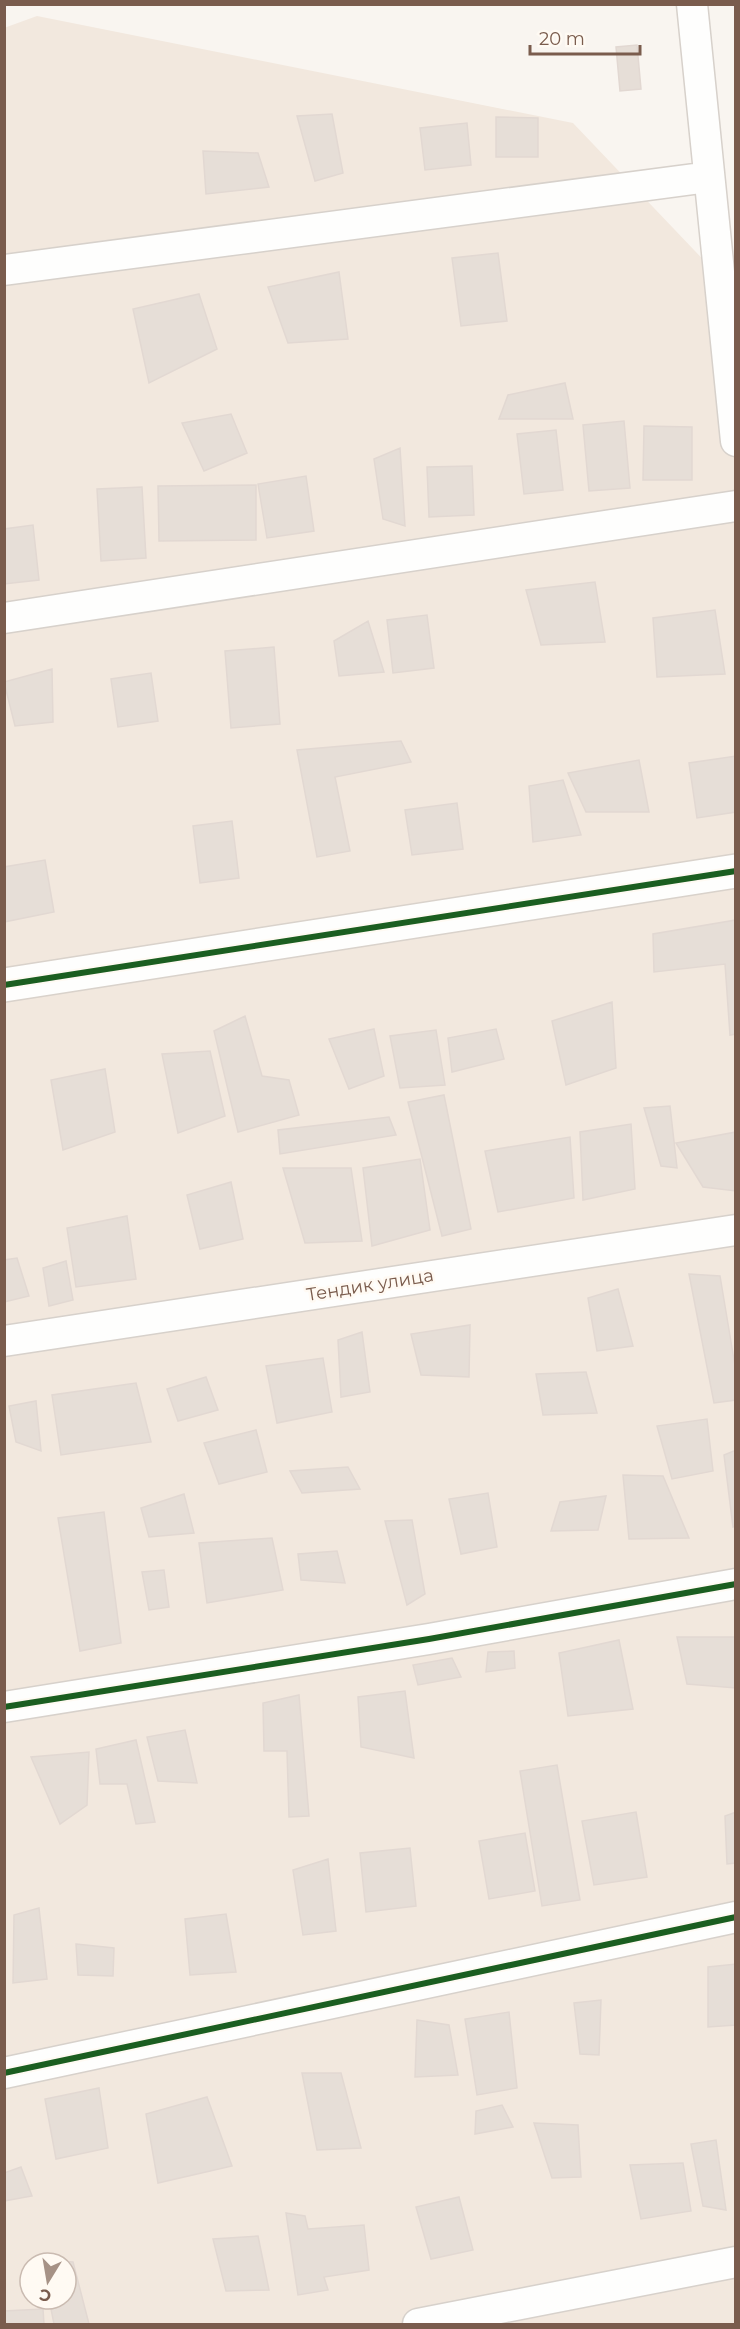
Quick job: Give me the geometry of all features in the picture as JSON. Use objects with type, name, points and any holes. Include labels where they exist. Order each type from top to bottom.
[{"type":"street","points":[[692,4],[735,441]]},
{"type":"street","points":[[4,270],[709,177]]},
{"type":"street","points":[[4,618],[735,506]]},
{"type":"street","points":[[4,985],[735,871]]},
{"type":"street","name":"Тендик улица","points":[[4,1341],[735,1230]]},
{"type":"street","points":[[4,1707],[429,1639],[735,1584]]},
{"type":"street","points":[[4,2073],[735,1917]]},
{"type":"street","points":[[418,2325],[735,2262]]},
{"type":"shaded area","points":[[37,16],[573,123],[735,293],[736,2324],[5,2324],[4,28]]},
{"type":"building","points":[[637,45],[641,89],[620,91],[616,47]]},
{"type":"building","points":[[332,114],[343,173],[315,181],[297,116]]},
{"type":"building","points":[[496,117],[538,118],[538,157],[496,157]]},
{"type":"building","points":[[467,123],[471,165],[425,170],[420,128]]},
{"type":"building","points":[[203,151],[258,153],[269,187],[206,194]]},
{"type":"building","points":[[498,253],[507,321],[461,326],[452,258]]},
{"type":"building","points":[[339,272],[348,339],[288,343],[268,287]]},
{"type":"building","points":[[199,294],[217,349],[149,383],[133,309]]},
{"type":"building","points":[[565,383],[573,419],[499,419],[508,395]]},
{"type":"building","points":[[231,414],[247,453],[204,471],[182,423]]},
{"type":"building","points":[[624,421],[630,488],[589,491],[583,425]]},
{"type":"building","points":[[644,426],[692,427],[692,480],[643,480]]},
{"type":"building","points":[[556,430],[563,490],[524,494],[517,434]]},
{"type":"building","points":[[400,448],[405,526],[383,519],[374,459]]},
{"type":"building","points":[[472,466],[474,515],[429,517],[427,467]]},
{"type":"building","points":[[306,476],[314,531],[267,538],[258,484]]},
{"type":"building","points":[[256,485],[256,540],[159,541],[158,486]]},
{"type":"building","points":[[142,487],[146,558],[101,561],[97,489]]},
{"type":"building","points":[[33,525],[39,580],[4,584],[4,529]]},
{"type":"building","points":[[595,582],[605,642],[541,645],[526,590]]},
{"type":"building","points":[[715,610],[725,674],[657,677],[653,618]]},
{"type":"building","points":[[427,615],[434,668],[393,673],[387,620]]},
{"type":"building","points":[[368,621],[384,672],[339,676],[334,641]]},
{"type":"building","points":[[274,647],[280,724],[231,728],[225,651]]},
{"type":"building","points":[[52,669],[53,722],[15,726],[4,682]]},
{"type":"building","points":[[151,673],[158,721],[118,727],[111,679]]},
{"type":"building","points":[[401,741],[411,762],[335,777],[350,851],[317,857],[297,750]]},
{"type":"building","points":[[736,756],[736,812],[697,818],[689,763]]},
{"type":"building","points":[[639,760],[649,812],[586,812],[568,773]]},
{"type":"building","points":[[563,780],[581,835],[533,842],[529,786]]},
{"type":"building","points":[[457,803],[463,849],[412,855],[405,810]]},
{"type":"building","points":[[232,821],[239,878],[200,883],[193,826]]},
{"type":"building","points":[[45,860],[54,912],[4,922],[4,867]]},
{"type":"building","points":[[736,920],[736,1034],[730,1035],[725,964],[654,972],[653,934]]},
{"type":"building","points":[[612,1002],[616,1068],[566,1085],[552,1021]]},
{"type":"building","points":[[245,1016],[262,1076],[289,1080],[299,1115],[238,1132],[214,1031]]},
{"type":"building","points":[[374,1029],[384,1076],[349,1089],[329,1039]]},
{"type":"building","points":[[496,1029],[504,1059],[452,1072],[448,1038]]},
{"type":"building","points":[[436,1030],[445,1085],[400,1088],[390,1036]]},
{"type":"building","points":[[210,1051],[225,1116],[178,1133],[162,1054]]},
{"type":"building","points":[[105,1069],[115,1132],[63,1150],[51,1080]]},
{"type":"building","points":[[444,1095],[471,1229],[442,1236],[408,1102]]},
{"type":"building","points":[[670,1106],[677,1168],[661,1166],[644,1108]]},
{"type":"building","points":[[389,1117],[396,1135],[280,1154],[278,1130]]},
{"type":"building","points":[[631,1124],[635,1189],[583,1200],[580,1132]]},
{"type":"building","points":[[736,1132],[736,1191],[703,1187],[676,1143]]},
{"type":"building","points":[[570,1137],[574,1198],[498,1212],[485,1151]]},
{"type":"building","points":[[420,1159],[430,1230],[372,1246],[363,1168]]},
{"type":"building","points":[[283,1168],[351,1168],[362,1241],[305,1243]]},
{"type":"building","points":[[231,1182],[243,1239],[200,1249],[187,1195]]},
{"type":"building","points":[[127,1216],[136,1279],[76,1287],[67,1228]]},
{"type":"building","points":[[17,1258],[29,1296],[4,1302],[4,1260]]},
{"type":"building","points":[[66,1261],[73,1300],[49,1306],[43,1268]]},
{"type":"building","points":[[689,1274],[720,1276],[736,1372],[736,1400],[714,1403]]},
{"type":"building","points":[[618,1289],[633,1346],[597,1351],[588,1298]]},
{"type":"building","points":[[470,1325],[469,1377],[421,1375],[411,1334]]},
{"type":"building","points":[[362,1332],[370,1392],[341,1397],[338,1340]]},
{"type":"building","points":[[323,1358],[332,1412],[277,1423],[266,1366]]},
{"type":"building","points":[[586,1372],[597,1413],[543,1415],[536,1374]]},
{"type":"building","points":[[206,1377],[218,1410],[178,1421],[167,1389]]},
{"type":"building","points":[[136,1383],[151,1442],[61,1455],[52,1395]]},
{"type":"building","points":[[36,1401],[41,1451],[16,1442],[9,1406]]},
{"type":"building","points":[[707,1419],[713,1471],[672,1479],[657,1426]]},
{"type":"building","points":[[256,1430],[267,1472],[219,1484],[204,1443]]},
{"type":"building","points":[[736,1450],[736,1526],[733,1527],[724,1455]]},
{"type":"building","points":[[348,1467],[360,1489],[302,1493],[290,1471]]},
{"type":"building","points":[[623,1475],[663,1476],[689,1538],[629,1539]]},
{"type":"building","points":[[488,1493],[497,1547],[461,1554],[449,1499]]},
{"type":"building","points":[[184,1494],[194,1533],[149,1537],[141,1508]]},
{"type":"building","points":[[606,1496],[598,1530],[551,1531],[560,1502]]},
{"type":"building","points":[[104,1512],[121,1643],[80,1651],[58,1518]]},
{"type":"building","points":[[412,1520],[425,1594],[407,1605],[385,1521]]},
{"type":"building","points":[[272,1538],[283,1590],[207,1603],[199,1543]]},
{"type":"building","points":[[337,1551],[345,1583],[301,1580],[298,1554]]},
{"type":"building","points":[[164,1570],[169,1607],[149,1610],[142,1572]]},
{"type":"building","points":[[677,1637],[736,1637],[736,1688],[687,1684]]},
{"type":"building","points":[[619,1640],[633,1709],[568,1716],[559,1653]]},
{"type":"building","points":[[514,1651],[515,1668],[486,1672],[488,1652]]},
{"type":"building","points":[[452,1658],[461,1677],[418,1685],[413,1665]]},
{"type":"building","points":[[405,1691],[414,1758],[361,1747],[358,1697]]},
{"type":"building","points":[[299,1695],[309,1816],[289,1817],[287,1751],[264,1751],[263,1703]]},
{"type":"building","points":[[185,1730],[197,1783],[158,1781],[147,1737]]},
{"type":"building","points":[[136,1740],[155,1822],[136,1824],[127,1784],[100,1784],[96,1749]]},
{"type":"building","points":[[89,1752],[87,1805],[60,1824],[31,1757]]},
{"type":"building","points":[[557,1765],[580,1900],[542,1906],[520,1771]]},
{"type":"building","points":[[636,1812],[647,1877],[594,1885],[582,1821]]},
{"type":"building","points":[[736,1812],[736,1863],[727,1864],[725,1816]]},
{"type":"building","points":[[525,1833],[535,1891],[489,1899],[479,1841]]},
{"type":"building","points":[[410,1848],[416,1906],[366,1912],[360,1853]]},
{"type":"building","points":[[328,1859],[336,1931],[303,1935],[293,1870]]},
{"type":"building","points":[[39,1908],[47,1979],[13,1983],[14,1915]]},
{"type":"building","points":[[226,1914],[236,1972],[190,1975],[185,1919]]},
{"type":"building","points":[[76,1944],[114,1948],[113,1976],[78,1975]]},
{"type":"building","points":[[736,1964],[736,2025],[708,2027],[708,1967]]},
{"type":"building","points":[[601,2000],[599,2055],[580,2054],[574,2003]]},
{"type":"building","points":[[509,2012],[517,2088],[477,2095],[465,2019]]},
{"type":"building","points":[[417,2020],[449,2025],[458,2075],[415,2077]]},
{"type":"building","points":[[302,2073],[341,2073],[361,2148],[317,2150]]},
{"type":"building","points":[[99,2088],[108,2148],[56,2159],[45,2099]]},
{"type":"building","points":[[207,2097],[232,2166],[158,2183],[146,2114]]},
{"type":"building","points":[[502,2105],[513,2127],[475,2134],[476,2111]]},
{"type":"building","points":[[534,2123],[578,2125],[581,2177],[552,2178]]},
{"type":"building","points":[[716,2140],[726,2210],[703,2206],[691,2144]]},
{"type":"building","points":[[683,2163],[691,2211],[641,2219],[630,2165]]},
{"type":"building","points":[[21,2167],[32,2196],[4,2201],[4,2173]]},
{"type":"building","points":[[459,2197],[473,2250],[431,2259],[416,2207]]},
{"type":"building","points":[[286,2213],[305,2216],[308,2229],[364,2225],[369,2270],[324,2277],[328,2290],[298,2295]]},
{"type":"building","points":[[258,2236],[269,2290],[226,2291],[213,2239]]},
{"type":"building","points":[[78,2281],[89,2324],[54,2324],[51,2311],[78,2311]]},
{"type":"building","points":[[4,2311],[43,2311],[44,2324],[4,2324]]},
{"type":"cycle path","points":[[4,985],[736,871]]},
{"type":"cycle path","points":[[4,1707],[429,1639],[736,1584]]},
{"type":"cycle path","points":[[4,2073],[736,1917]]}]
